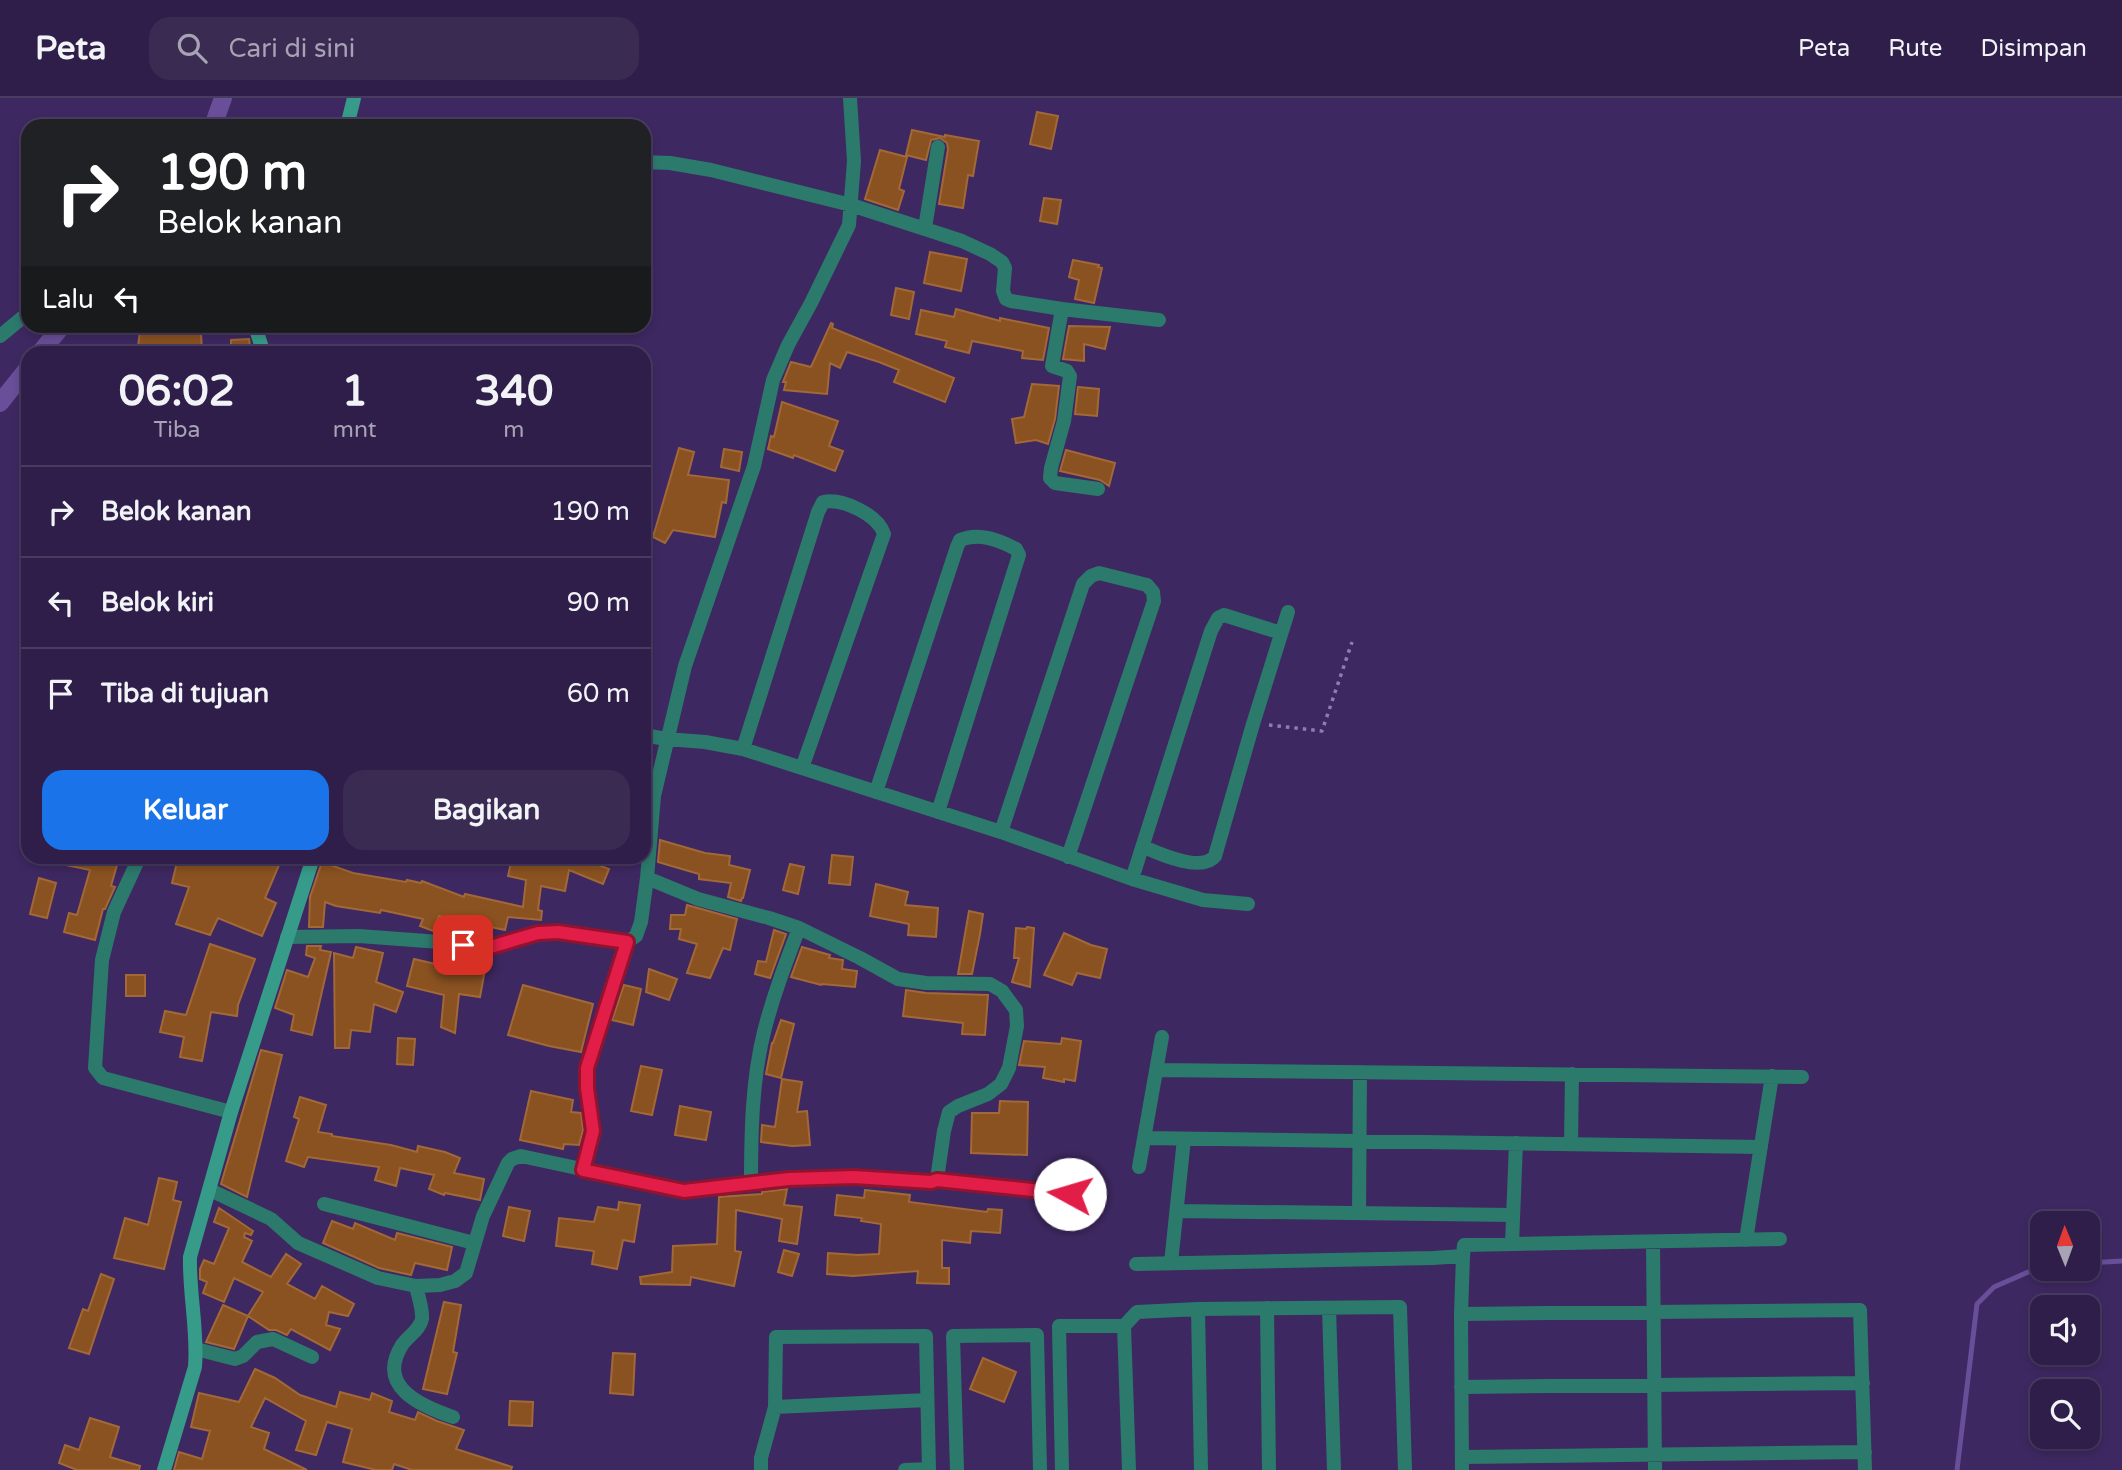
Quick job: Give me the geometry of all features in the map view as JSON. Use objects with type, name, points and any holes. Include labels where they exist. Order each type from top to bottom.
[{"type":"main road","points":[[349,119],[354,98]]},
{"type":"main road","points":[[164,1470],[195,1367],[190,1257],[231,1112],[311,864]]},
{"type":"street","points":[[651,831],[654,796],[685,666],[754,466],[773,380],[849,225],[854,161],[850,98]]},
{"type":"street","points":[[925,228],[938,146]]},
{"type":"street","points":[[651,162],[711,170],[851,205],[962,241],[1002,262],[1005,268],[1003,291],[1006,299],[1062,309],[1159,320]]},
{"type":"street","points":[[1062,309],[1052,366],[1067,371],[1070,376],[1064,421],[1050,478],[1055,483],[1098,489]]},
{"type":"street","points":[[0,336],[21,319]]},
{"type":"street","points":[[743,749],[818,512],[823,502],[841,502],[872,518],[882,527],[884,534],[802,768]]},
{"type":"street","points":[[876,792],[960,540],[967,537],[988,538],[1016,549],[1019,559],[939,812]]},
{"type":"street","points":[[1001,832],[1083,584],[1098,573],[1147,585],[1153,592],[1154,601],[1068,857]]},
{"type":"street","points":[[1144,847],[1175,860],[1210,862],[1218,847],[1253,723],[1289,612]]},
{"type":"street","points":[[1132,879],[1218,618],[1224,615],[1281,633]]},
{"type":"street","points":[[651,736],[743,749],[1001,832],[1132,879],[1203,900],[1248,904]]},
{"type":"street","points":[[136,864],[114,912],[102,960],[95,1068],[97,1074],[231,1112]]},
{"type":"street","points":[[583,1170],[593,1131],[587,1068],[627,942],[636,936],[641,922],[648,864]]},
{"type":"street","points":[[647,878],[698,899],[799,928],[898,979],[926,983],[990,984],[1003,991],[1016,1010],[1017,1026],[1009,1068],[1001,1084],[988,1094],[958,1105],[950,1112],[944,1131],[937,1180]]},
{"type":"street","points":[[751,1183],[756,1078],[764,1034],[799,928]]},
{"type":"street","points":[[287,937],[359,936],[494,946],[538,933],[558,932],[627,942]]},
{"type":"street","points":[[1139,1167],[1162,1037]]},
{"type":"street","points":[[1157,1069],[1802,1077]]},
{"type":"street","points":[[1359,1213],[1360,1072]]},
{"type":"street","points":[[1571,1144],[1572,1074]]},
{"type":"street","points":[[1746,1240],[1772,1076]]},
{"type":"street","points":[[1144,1138],[1761,1147]]},
{"type":"street","points":[[1171,1263],[1184,1139]]},
{"type":"street","points":[[1512,1244],[1516,1143]]},
{"type":"street","points":[[210,1189],[271,1219],[299,1243],[324,1255],[378,1278],[416,1286],[455,1281],[466,1273],[483,1216],[508,1163],[521,1156],[684,1191],[789,1179],[854,1177],[931,1182],[937,1180],[1070,1194]]},
{"type":"street","points":[[324,1204],[474,1244]]},
{"type":"street","points":[[1177,1211],[1513,1215]]},
{"type":"street","points":[[1780,1239],[1464,1245],[1461,1314],[1462,1463],[1655,1455],[1865,1452]]},
{"type":"street","points":[[1653,1242],[1655,1470]]},
{"type":"street","points":[[1136,1264],[1463,1256]]},
{"type":"street","points":[[416,1286],[422,1319],[397,1355],[394,1370],[396,1379],[411,1398],[426,1408],[453,1417]]},
{"type":"street","points":[[1129,1470],[1124,1326],[1137,1312],[1401,1307],[1405,1470]]},
{"type":"street","points":[[1267,1308],[1269,1470]]},
{"type":"street","points":[[1329,1308],[1334,1470]]},
{"type":"street","points":[[1198,1309],[1201,1470]]},
{"type":"street","points":[[1461,1314],[1860,1310],[1865,1470]]},
{"type":"street","points":[[1062,1470],[1059,1325],[1124,1326]]},
{"type":"street","points":[[957,1470],[953,1336],[1037,1335],[1040,1470]]},
{"type":"street","points":[[761,1470],[761,1458],[775,1408],[776,1337],[926,1336],[929,1470],[905,1470]]},
{"type":"street","points":[[196,1349],[235,1359],[243,1356],[257,1342],[273,1339],[312,1357]]},
{"type":"street","points":[[1461,1387],[1863,1383]]},
{"type":"street","points":[[775,1408],[927,1400]]},
{"type":"path","points":[[1253,723],[1322,731],[1352,642]]},
{"type":"building","points":[[1037,112],[1058,116],[1051,149],[1030,144]]},
{"type":"building","points":[[912,130],[979,141],[973,176],[968,175],[963,208],[939,204],[947,143],[940,138],[931,140],[926,160],[906,155]]},
{"type":"building","points":[[880,150],[907,157],[899,189],[904,191],[898,210],[865,199]]},
{"type":"building","points":[[1044,198],[1061,200],[1057,224],[1040,221]]},
{"type":"building","points":[[930,252],[967,259],[961,291],[924,283]]},
{"type":"building","points":[[1073,260],[1102,268],[1094,303],[1075,299],[1079,280],[1069,277]]},
{"type":"building","points":[[896,288],[914,292],[909,319],[891,315]]},
{"type":"building","points":[[956,309],[1000,321],[1000,318],[1049,328],[1043,360],[1022,358],[1023,351],[972,341],[969,353],[945,347],[947,341],[916,334],[921,310],[954,317]]},
{"type":"building","points":[[831,323],[832,328],[954,378],[945,402],[894,382],[899,370],[847,352],[840,368],[830,363],[827,394],[784,390],[786,382],[783,382],[791,362],[811,367]]},
{"type":"building","points":[[1069,326],[1110,327],[1105,349],[1084,344],[1084,361],[1063,359]]},
{"type":"building","points":[[140,333],[201,333],[202,346],[138,346]]},
{"type":"building","points":[[249,339],[250,346],[231,346],[231,340]]},
{"type":"building","points":[[1032,384],[1059,386],[1055,419],[1048,444],[1036,440],[1016,443],[1012,419],[1024,417]]},
{"type":"building","points":[[1078,387],[1099,389],[1097,416],[1075,414]]},
{"type":"building","points":[[782,402],[838,421],[829,446],[843,451],[835,471],[794,455],[793,458],[768,449],[771,436],[774,437]]},
{"type":"building","points":[[679,448],[694,452],[688,475],[729,480],[726,503],[722,502],[715,537],[673,530],[665,543],[653,537]]},
{"type":"building","points":[[724,449],[742,452],[739,471],[721,467]]},
{"type":"building","points":[[1066,450],[1115,463],[1109,486],[1100,480],[1060,471]]},
{"type":"building","points":[[660,840],[705,853],[730,856],[729,865],[750,870],[741,901],[728,897],[731,883],[699,879],[699,874],[658,862]]},
{"type":"building","points":[[832,855],[853,857],[850,885],[829,883]]},
{"type":"building","points":[[61,864],[117,864],[111,886],[115,887],[103,909],[95,940],[64,932],[69,913],[77,915],[90,870]]},
{"type":"building","points":[[177,864],[279,864],[265,898],[276,903],[262,936],[218,918],[210,935],[176,924],[189,887],[172,883]]},
{"type":"building","points":[[321,864],[353,873],[406,882],[422,881],[464,897],[465,894],[523,907],[526,880],[508,876],[511,864],[598,864],[609,869],[603,884],[569,870],[565,891],[541,886],[538,910],[542,911],[541,920],[508,917],[505,930],[439,916],[433,931],[420,926],[423,919],[325,902],[323,927],[309,927],[310,897]]},
{"type":"building","points":[[790,864],[804,867],[798,894],[783,890]]},
{"type":"building","points":[[39,878],[56,883],[47,918],[30,914]]},
{"type":"building","points":[[876,884],[908,892],[905,905],[938,908],[936,937],[908,935],[909,924],[870,916]]},
{"type":"building","points":[[687,905],[737,919],[730,950],[723,948],[710,978],[687,973],[697,944],[679,939],[681,929],[670,929],[671,915],[685,915]]},
{"type":"building","points":[[969,911],[983,914],[980,934],[972,974],[958,974]]},
{"type":"building","points":[[1016,928],[1034,928],[1030,987],[1012,982],[1019,958],[1014,958]]},
{"type":"building","points":[[774,930],[786,934],[770,978],[755,974],[758,961],[766,962]]},
{"type":"building","points":[[1064,933],[1107,949],[1100,978],[1077,973],[1072,985],[1044,975]]},
{"type":"building","points":[[210,944],[255,959],[238,1005],[237,1016],[211,1012],[202,1061],[180,1057],[184,1037],[160,1032],[165,1011],[186,1015]]},
{"type":"building","points":[[307,946],[321,946],[320,950],[331,952],[312,1035],[291,1030],[294,1015],[275,1008],[287,970],[308,977],[315,958],[306,955]]},
{"type":"building","points":[[356,947],[383,953],[376,982],[403,992],[396,1012],[374,1004],[370,1032],[351,1030],[349,1048],[335,1048],[334,953],[353,958]]},
{"type":"building","points":[[802,947],[830,955],[829,958],[843,960],[842,969],[857,971],[855,987],[821,985],[791,977]]},
{"type":"building","points":[[445,957],[486,964],[480,997],[459,994],[455,1033],[441,1027],[444,995],[407,986],[414,959],[444,966]]},
{"type":"building","points":[[649,969],[677,979],[669,1000],[646,992]]},
{"type":"building","points":[[126,975],[145,975],[145,996],[126,996]]},
{"type":"building","points":[[523,985],[593,1004],[581,1052],[508,1035]]},
{"type":"building","points":[[624,985],[641,989],[633,1025],[612,1020]]},
{"type":"building","points":[[906,990],[988,995],[985,1035],[962,1034],[963,1023],[903,1016]]},
{"type":"building","points":[[781,1020],[794,1024],[781,1078],[766,1074],[772,1043]]},
{"type":"building","points":[[398,1038],[415,1039],[413,1065],[397,1064]]},
{"type":"building","points":[[1062,1038],[1081,1041],[1075,1081],[1043,1078],[1045,1067],[1019,1065],[1024,1041],[1061,1044]]},
{"type":"building","points":[[261,1050],[282,1055],[247,1197],[221,1184]]},
{"type":"building","points":[[641,1066],[662,1070],[652,1115],[631,1111]]},
{"type":"building","points":[[782,1079],[802,1082],[797,1112],[807,1111],[810,1145],[761,1142],[762,1125],[775,1127]]},
{"type":"building","points":[[531,1091],[573,1100],[571,1112],[581,1113],[583,1130],[579,1145],[564,1144],[563,1149],[520,1140]]},
{"type":"building","points":[[300,1097],[326,1105],[318,1132],[417,1152],[418,1146],[460,1158],[454,1173],[484,1179],[480,1200],[445,1193],[444,1195],[429,1189],[434,1175],[400,1168],[396,1186],[375,1180],[379,1167],[308,1157],[304,1167],[286,1161],[299,1119],[294,1117]]},
{"type":"building","points":[[1000,1101],[1028,1102],[1027,1155],[971,1153],[972,1113],[999,1113]]},
{"type":"building","points":[[680,1106],[711,1112],[706,1140],[675,1135]]},
{"type":"building","points":[[159,1178],[177,1182],[173,1200],[181,1202],[164,1269],[114,1258],[125,1218],[148,1225]]},
{"type":"building","points":[[787,1189],[784,1205],[802,1207],[797,1244],[779,1241],[782,1219],[736,1210],[735,1251],[741,1252],[734,1286],[691,1277],[690,1285],[641,1284],[640,1277],[672,1272],[673,1246],[717,1244],[719,1197]]},
{"type":"building","points":[[865,1190],[910,1195],[909,1202],[987,1212],[988,1209],[1002,1210],[1000,1233],[971,1231],[970,1243],[942,1240],[942,1268],[949,1268],[949,1284],[917,1283],[918,1271],[853,1276],[827,1274],[828,1253],[879,1254],[881,1224],[861,1221],[862,1218],[835,1215],[837,1195],[864,1198]]},
{"type":"building","points":[[619,1202],[640,1205],[634,1242],[623,1240],[617,1269],[592,1264],[594,1251],[556,1246],[559,1218],[594,1222],[598,1207],[618,1210]]},
{"type":"building","points":[[509,1207],[530,1211],[524,1241],[503,1236]]},
{"type":"building","points":[[219,1208],[253,1231],[251,1235],[245,1233],[244,1237],[252,1241],[242,1262],[271,1277],[286,1254],[301,1264],[287,1284],[315,1299],[322,1286],[354,1304],[348,1316],[329,1312],[326,1325],[340,1329],[330,1350],[291,1329],[287,1335],[269,1330],[248,1316],[263,1292],[234,1278],[224,1302],[203,1293],[207,1282],[200,1279],[200,1269],[204,1260],[214,1264],[229,1228],[214,1222]]},
{"type":"building","points":[[332,1221],[353,1229],[355,1223],[395,1240],[397,1233],[452,1247],[447,1270],[415,1263],[411,1275],[379,1268],[323,1243]]},
{"type":"building","points":[[784,1250],[799,1254],[792,1276],[778,1272]]},
{"type":"building","points":[[101,1274],[114,1279],[89,1354],[69,1348],[83,1309],[88,1311]]},
{"type":"building","points":[[444,1302],[461,1305],[453,1352],[457,1353],[447,1394],[423,1389]]},
{"type":"building","points":[[223,1305],[248,1316],[234,1349],[206,1342]]},
{"type":"building","points":[[613,1353],[635,1354],[633,1395],[610,1393]]},
{"type":"building","points":[[983,1358],[1016,1372],[1004,1402],[970,1389]]},
{"type":"building","points":[[255,1369],[275,1378],[300,1395],[336,1407],[340,1392],[370,1400],[372,1393],[392,1401],[389,1412],[415,1420],[418,1412],[464,1430],[456,1449],[512,1467],[511,1470],[412,1470],[394,1464],[392,1470],[376,1470],[343,1462],[352,1429],[327,1422],[316,1455],[296,1450],[306,1421],[265,1398],[251,1427],[269,1433],[264,1449],[307,1470],[174,1470],[179,1452],[202,1459],[210,1431],[191,1427],[199,1393],[239,1402]]},
{"type":"building","points":[[510,1401],[533,1402],[532,1426],[509,1425]]},
{"type":"building","points":[[90,1418],[119,1427],[110,1457],[140,1466],[139,1470],[77,1470],[59,1463],[65,1445],[79,1450]]},
{"type":"waterway","points":[[216,119],[223,98]]},
{"type":"waterway","points":[[46,346],[56,333]]},
{"type":"waterway","points":[[0,403],[21,377]]},
{"type":"waterway","points":[[2100,1262],[2122,1261]]},
{"type":"waterway","points":[[1957,1470],[1977,1304],[1994,1287],[2030,1271]]},
{"type":"route","points":[[463,945],[494,946],[538,933],[558,932],[627,942],[587,1068],[593,1131],[583,1170],[684,1191],[789,1179],[854,1177],[931,1182],[937,1180],[1070,1194]]}]
